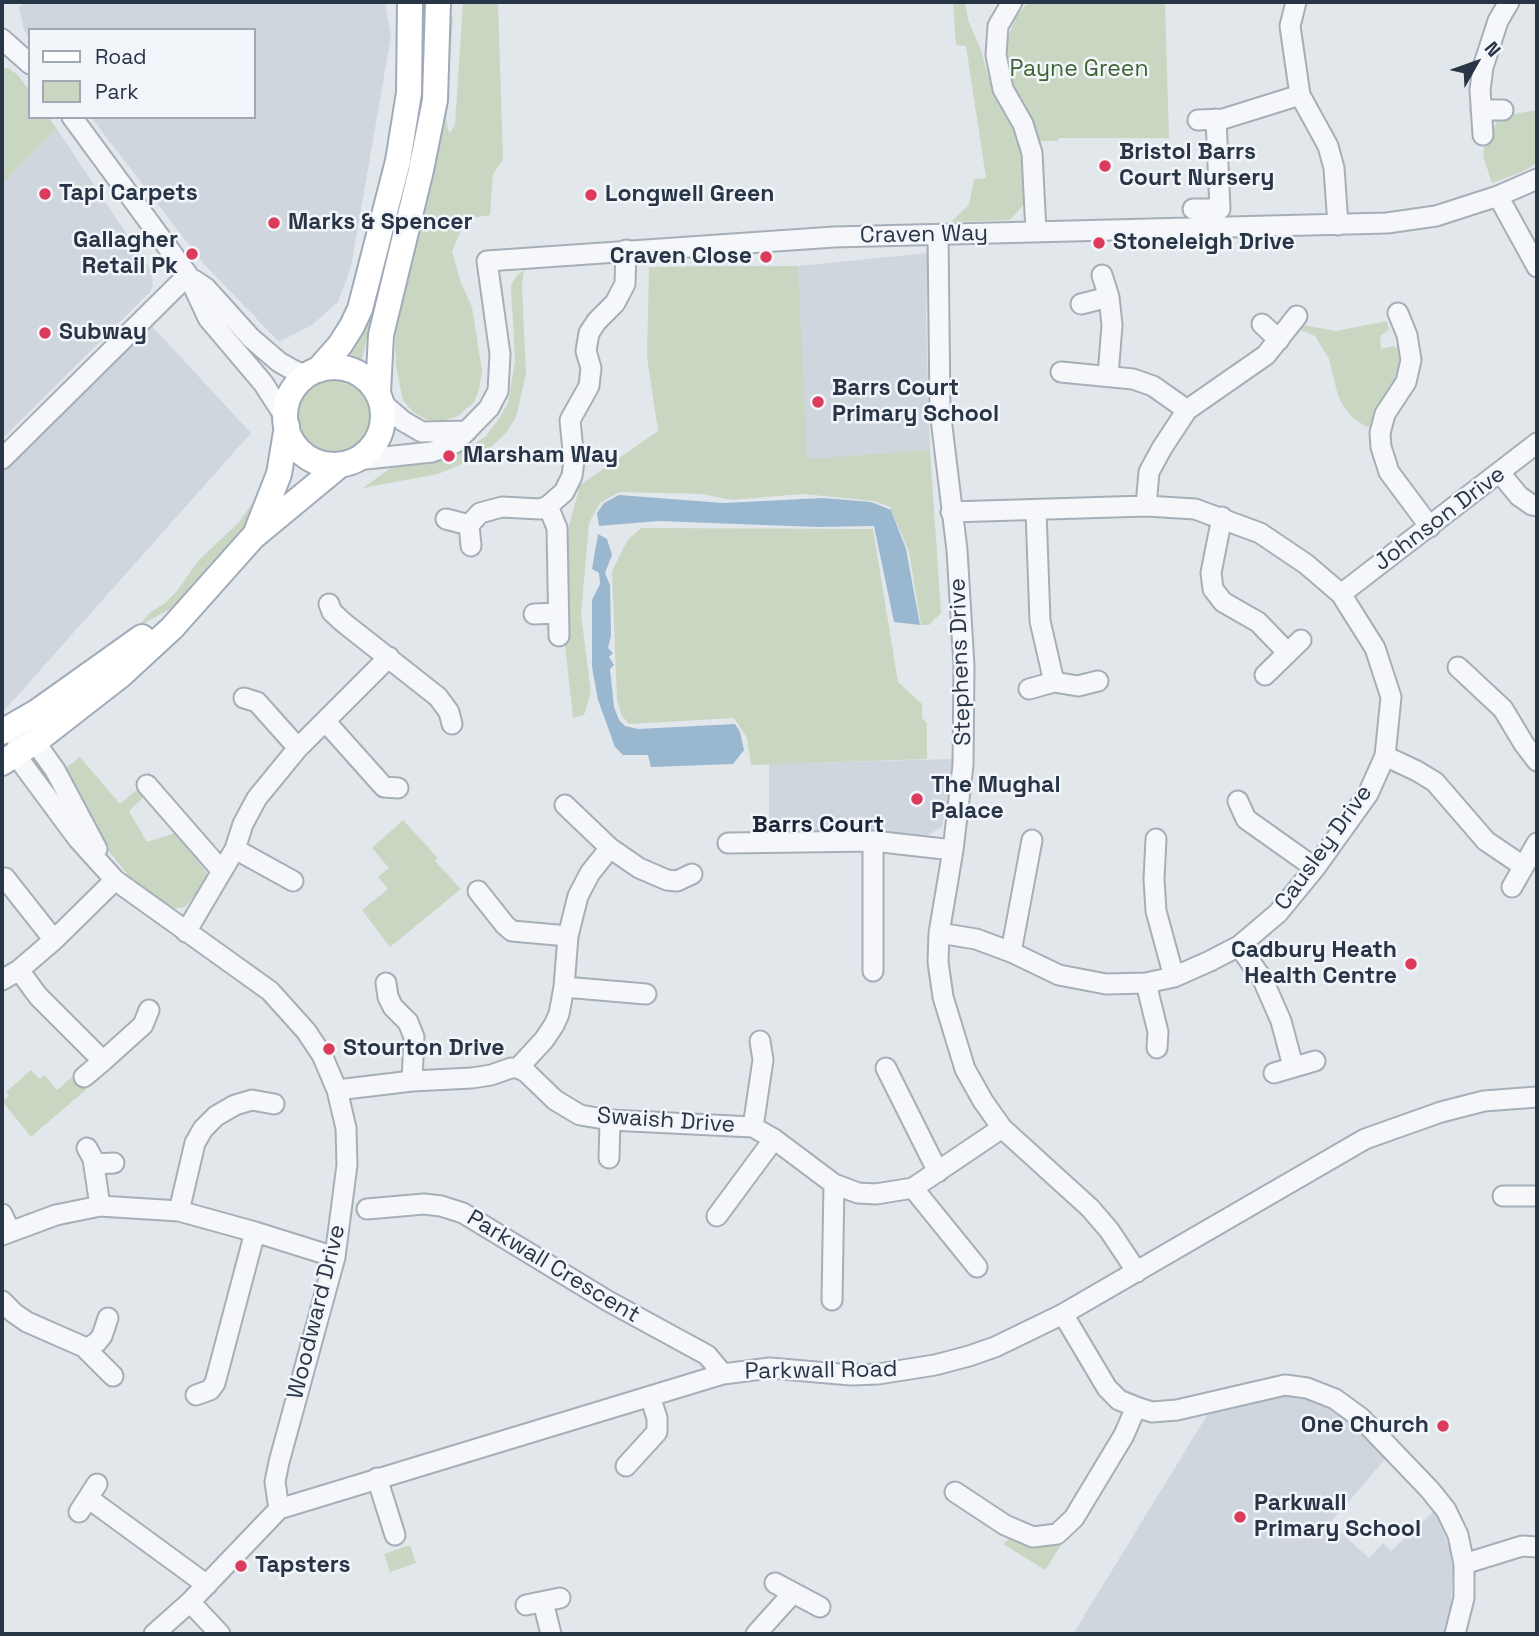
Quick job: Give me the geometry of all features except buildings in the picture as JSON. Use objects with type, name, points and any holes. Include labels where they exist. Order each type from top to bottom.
[{"type":"main road","points":[[253,537],[268,507],[279,474],[286,406],[295,386],[340,345],[359,309],[398,161],[409,93],[411,2]]},
{"type":"main road","points":[[12,747],[121,675],[172,628],[253,537],[348,462],[369,451],[379,436],[384,419],[380,397],[381,335],[435,100],[438,2]]},
{"type":"main road","points":[[312,373],[329,366],[345,367],[366,379],[380,397]]},
{"type":"main road","points":[[286,422],[291,438],[308,457],[323,463],[348,462]]},
{"type":"main road","points":[[12,747],[34,713],[136,642],[207,588]]},
{"type":"street","points":[[1013,2],[998,26],[996,55],[1003,89],[1023,124],[1032,153],[1036,232]]},
{"type":"street","points":[[1296,2],[1290,26],[1300,95],[1328,146],[1334,168],[1338,225]]},
{"type":"street","points":[[1483,135],[1480,90],[1483,67],[1498,21],[1509,2]]},
{"type":"street","points":[[2,39],[28,62]]},
{"type":"street","points":[[1193,209],[1220,209],[1207,120],[1300,95]]},
{"type":"street","points":[[1481,110],[1503,110]]},
{"type":"street","points":[[73,119],[188,275],[208,318],[263,383],[286,422]]},
{"type":"street","name":"Craven Way","points":[[348,462],[432,452],[455,443],[489,408],[499,391],[500,354],[487,261],[834,237],[1387,223],[1436,216],[1498,196],[1537,178]]},
{"type":"street","points":[[1498,196],[1537,267]]},
{"type":"street","name":"Stephens Drive","points":[[938,235],[940,410],[957,550],[964,666],[963,765],[953,850],[939,933],[938,962],[943,997],[965,1069],[1002,1128],[1090,1208],[1109,1230],[1137,1272]]},
{"type":"street","points":[[471,546],[469,526],[480,513],[502,507],[533,510],[548,506],[564,492],[572,476],[574,461],[570,420],[589,386],[591,368],[586,351],[589,333],[615,303],[625,284],[626,250]]},
{"type":"street","points":[[188,275],[206,288],[251,338],[286,366],[312,373]]},
{"type":"street","points":[[2,459],[188,275]]},
{"type":"street","points":[[1102,275],[1110,297],[1112,326],[1108,376]]},
{"type":"street","points":[[1081,304],[1110,297]]},
{"type":"street","points":[[1398,313],[1407,335],[1411,360],[1406,382],[1385,414],[1380,433],[1381,447],[1389,472],[1430,527]]},
{"type":"street","points":[[1146,506],[1149,472],[1187,411],[1266,355],[1297,316]]},
{"type":"street","points":[[1262,324],[1279,340]]},
{"type":"street","points":[[1061,372],[1133,379],[1153,386],[1187,411]]},
{"type":"street","points":[[380,397],[403,421],[422,432],[467,431]]},
{"type":"street","name":"Johnson Drive","points":[[1342,593],[1537,443]]},
{"type":"street","points":[[1500,473],[1519,496],[1537,506]]},
{"type":"street","points":[[548,506],[556,528],[559,636]]},
{"type":"street","name":"Causley Drive","points":[[939,933],[976,939],[1059,975],[1106,984],[1146,983],[1174,977],[1239,946],[1278,913],[1315,868],[1368,794],[1385,756],[1391,697],[1375,648],[1342,593],[1306,564],[1259,533],[1222,517],[1195,509],[1146,506],[951,512]]},
{"type":"street","points":[[1035,511],[1040,621],[1054,682]]},
{"type":"street","points":[[1222,517],[1211,573],[1213,589],[1223,602],[1294,646],[1265,675]]},
{"type":"street","points":[[446,519],[469,526]]},
{"type":"street","points":[[329,604],[344,623],[438,697],[449,712],[452,723]]},
{"type":"street","points":[[534,614],[558,613]]},
{"type":"street","points":[[186,932],[235,849],[243,824],[257,799],[298,748],[389,657]]},
{"type":"street","points":[[1458,667],[1503,709],[1537,761]]},
{"type":"street","points":[[1029,690],[1054,682],[1078,686],[1098,681]]},
{"type":"street","points":[[244,698],[257,702],[298,748]]},
{"type":"street","points":[[325,721],[384,787],[398,788]]},
{"type":"street","name":"Woodward Drive","points":[[12,747],[55,770],[115,880],[277,999],[306,1031],[322,1055],[337,1090],[346,1128],[347,1165],[335,1257],[279,1462],[275,1482],[279,1509]]},
{"type":"street","points":[[1385,756],[1436,782],[1486,841],[1523,866]]},
{"type":"street","points":[[147,785],[221,870]]},
{"type":"street","points":[[1238,801],[1246,819],[1315,868]]},
{"type":"street","points":[[565,805],[610,848],[639,868],[667,880],[677,881],[692,874]]},
{"type":"street","points":[[1156,839],[1156,911],[1174,977]]},
{"type":"street","points":[[1011,952],[1032,840]]},
{"type":"street","points":[[728,843],[873,841],[953,850]]},
{"type":"street","points":[[873,841],[873,971]]},
{"type":"street","points":[[1512,887],[1537,843]]},
{"type":"street","points":[[337,1090],[412,1081],[472,1078],[518,1068],[554,1025],[559,1014],[568,936],[578,896],[590,873],[610,848]]},
{"type":"street","points":[[235,849],[293,881]]},
{"type":"street","points":[[5,878],[54,940]]},
{"type":"street","points":[[2,980],[19,970],[54,940],[115,880]]},
{"type":"street","points":[[478,891],[512,931],[568,936]]},
{"type":"street","points":[[1239,946],[1263,980],[1281,1021],[1284,1069],[1315,1061]]},
{"type":"street","points":[[19,970],[38,996],[103,1061]]},
{"type":"street","points":[[386,983],[393,1007],[408,1022],[414,1037],[412,1081]]},
{"type":"street","points":[[1146,983],[1158,1032],[1157,1048]]},
{"type":"street","points":[[564,987],[646,994]]},
{"type":"street","points":[[85,1077],[143,1024],[149,1010]]},
{"type":"street","points":[[753,1127],[763,1060],[760,1041]]},
{"type":"street","name":"Swaish Drive","points":[[518,1068],[567,1109],[580,1115],[610,1120],[753,1127],[774,1139],[834,1184],[858,1193],[876,1194],[913,1188],[1002,1128]]},
{"type":"street","points":[[886,1068],[938,1172]]},
{"type":"street","name":"Parkwall Road","points":[[154,1634],[190,1602],[279,1509],[723,1374],[770,1368],[851,1375],[900,1372],[995,1348],[1063,1314],[1365,1139],[1429,1115],[1484,1101],[1537,1097]]},
{"type":"street","points":[[178,1211],[195,1143],[203,1129],[216,1116],[235,1105],[252,1100],[274,1104]]},
{"type":"street","points":[[609,1158],[610,1120]]},
{"type":"street","points":[[717,1216],[774,1139]]},
{"type":"street","points":[[100,1206],[91,1156],[114,1163]]},
{"type":"street","points":[[832,1300],[834,1184]]},
{"type":"street","points":[[913,1188],[977,1267]]},
{"type":"street","points":[[1503,1196],[1537,1196]]},
{"type":"street","name":"Parkwall Crescent","points":[[367,1209],[424,1204],[463,1213],[608,1301],[707,1355],[723,1374]]},
{"type":"street","points":[[4,1226],[100,1206],[178,1211],[335,1257]]},
{"type":"street","points":[[196,1395],[210,1390],[215,1383],[255,1232]]},
{"type":"street","points":[[2,1301],[27,1322],[85,1347],[113,1376]]},
{"type":"street","points":[[1063,1314],[1107,1388],[1119,1400],[1136,1407],[1152,1412],[1177,1410],[1286,1385],[1307,1388],[1335,1399],[1361,1418],[1430,1490],[1446,1510],[1458,1535],[1464,1564],[1464,1598],[1455,1634]]},
{"type":"street","points":[[85,1347],[97,1342],[108,1318]]},
{"type":"street","points":[[626,1466],[657,1432],[657,1418],[650,1396]]},
{"type":"street","points":[[955,1492],[1005,1525],[1033,1537],[1057,1534],[1074,1518],[1124,1435],[1136,1407]]},
{"type":"street","points":[[376,1478],[395,1535]]},
{"type":"street","points":[[88,1498],[206,1584]]},
{"type":"street","points":[[1464,1564],[1522,1546],[1537,1547]]},
{"type":"street","points":[[775,1583],[820,1607]]},
{"type":"street","points":[[756,1634],[792,1594]]},
{"type":"street","points":[[543,1601],[551,1634]]},
{"type":"street","points":[[190,1602],[220,1634]]},
{"type":"shaded area","points":[[26,2],[385,2],[391,36],[351,267],[338,302],[312,325],[279,342],[203,263],[93,119],[256,119],[256,28],[28,28],[28,35],[24,30],[19,7]]},
{"type":"shaded area","points":[[57,129],[152,272],[153,286],[2,439],[2,184]]},
{"type":"shaded area","name":"Barrs Court Primary School","points":[[928,253],[926,319],[930,450],[807,460],[687,266],[798,266]]},
{"type":"shaded area","points":[[150,324],[251,433],[2,713],[2,473]]},
{"type":"shaded area","points":[[955,759],[942,827],[924,837],[769,831],[769,764]]},
{"type":"shaded area","name":"Parkwall Primary School","points":[[1288,1396],[1308,1400],[1335,1411],[1386,1458],[1330,1523],[1369,1558],[1383,1543],[1391,1551],[1434,1511],[1449,1546],[1453,1569],[1451,1610],[1444,1634],[1073,1634],[1209,1412],[1265,1398]]},
{"type":"green space","points":[[463,2],[498,2],[503,160],[493,174],[490,215],[466,219],[452,251],[461,283],[472,307],[482,371],[479,390],[474,402],[458,416],[445,420],[427,420],[412,411],[403,400],[396,367],[395,337],[436,141],[449,14],[453,18],[446,118],[449,133],[455,125]]},
{"type":"green space","points":[[953,2],[965,2],[968,20],[981,50],[989,79],[1015,130],[1021,148],[1024,204],[1010,220],[951,222],[969,205],[974,179],[986,178],[966,46],[956,45]]},
{"type":"green space","name":"Payne Green","points":[[1028,2],[1165,2],[1169,138],[1058,138],[1058,141],[1039,141],[1014,94],[1003,49],[1016,17]]},
{"type":"green space","points":[[419,50],[427,50],[419,132],[401,214],[362,360],[349,353]]},
{"type":"green space","points":[[7,68],[17,74],[28,88],[28,119],[50,119],[57,129],[2,184],[2,69]]},
{"type":"green space","points":[[1537,110],[1537,163],[1492,183],[1483,156],[1485,140],[1492,138],[1498,120],[1509,115]]},
{"type":"green space","points":[[798,266],[807,459],[930,450],[941,613],[929,625],[921,625],[909,552],[890,507],[874,501],[802,494],[732,500],[702,494],[619,492],[600,503],[589,523],[581,614],[591,692],[584,715],[573,718],[560,599],[569,526],[580,485],[658,431],[647,357],[649,267]]},
{"type":"green space","points":[[524,270],[522,285],[526,374],[516,417],[506,433],[482,456],[438,474],[363,488],[389,469],[470,447],[486,436],[498,420],[508,403],[515,361],[511,286],[517,275]]},
{"type":"green space","points":[[1387,321],[1389,330],[1380,336],[1381,349],[1393,346],[1402,357],[1395,383],[1377,406],[1375,429],[1353,418],[1344,407],[1338,396],[1329,359],[1315,336],[1301,330],[1303,325],[1336,331]]},
{"type":"green space","points":[[328,379],[342,379],[356,385],[366,395],[372,416],[366,437],[356,447],[342,453],[328,453],[314,447],[304,437],[298,423],[298,409],[304,395],[314,385]]},
{"type":"green space","points":[[262,489],[252,522],[213,569],[175,606],[136,628],[177,591],[198,561],[239,522]]},
{"type":"green space","points":[[641,528],[873,529],[898,682],[922,704],[922,718],[927,723],[927,759],[751,765],[747,738],[734,718],[629,724],[622,716],[617,701],[612,571],[627,541]]},
{"type":"green space","points":[[80,757],[120,804],[139,788],[145,796],[129,811],[147,842],[175,833],[205,870],[209,878],[185,907],[172,909],[142,889],[108,850],[64,769]]},
{"type":"green space","points":[[403,820],[438,858],[435,861],[461,889],[390,947],[362,910],[388,889],[378,877],[389,868],[372,848]]},
{"type":"green space","points":[[31,1070],[39,1079],[45,1075],[57,1090],[78,1072],[90,1086],[31,1137],[2,1101],[9,1096],[6,1092]]},
{"type":"green space","points":[[1013,1536],[1066,1538],[1045,1570],[1003,1544]]},
{"type":"green space","points":[[410,1545],[416,1563],[390,1572],[384,1554]]},
{"type":"water","points":[[619,495],[723,503],[823,498],[871,502],[891,510],[906,549],[920,625],[894,622],[874,526],[817,527],[658,521],[599,526],[597,513],[604,503]]},
{"type":"water","points":[[598,534],[607,539],[612,555],[605,573],[610,585],[611,636],[608,648],[613,653],[609,657],[614,665],[610,669],[614,707],[619,720],[625,726],[638,729],[735,724],[740,732],[744,750],[733,764],[651,767],[648,755],[623,755],[615,747],[598,700],[592,667],[592,600],[600,584],[599,573],[592,569]]},
{"type":"place","name":"Bristol Barrs Court Nursery","points":[[1105,166]]},
{"type":"place","name":"Tapi Carpets","points":[[45,194]]},
{"type":"place","name":"Longwell Green","points":[[591,195]]},
{"type":"place","name":"Marks & Spencer","points":[[274,223]]},
{"type":"place","name":"Stoneleigh Drive","points":[[1099,243]]},
{"type":"place","name":"Gallagher Retail Pk","points":[[192,254]]},
{"type":"place","name":"Craven Close","points":[[766,257]]},
{"type":"place","name":"Subway","points":[[45,333]]},
{"type":"place","name":"Barrs Court Primary School","points":[[818,402]]},
{"type":"place","name":"Marsham Way","points":[[449,456]]},
{"type":"place","name":"The Mughal Palace","points":[[917,799]]},
{"type":"place","name":"Cadbury Heath Health Centre","points":[[1411,964]]},
{"type":"place","name":"Stourton Drive","points":[[329,1049]]},
{"type":"place","name":"One Church","points":[[1443,1426]]},
{"type":"place","name":"Parkwall Primary School","points":[[1240,1517]]},
{"type":"place","name":"Tapsters","points":[[241,1566]]},
{"type":"district","name":"Barrs Court","points":[[818,825]]}]
